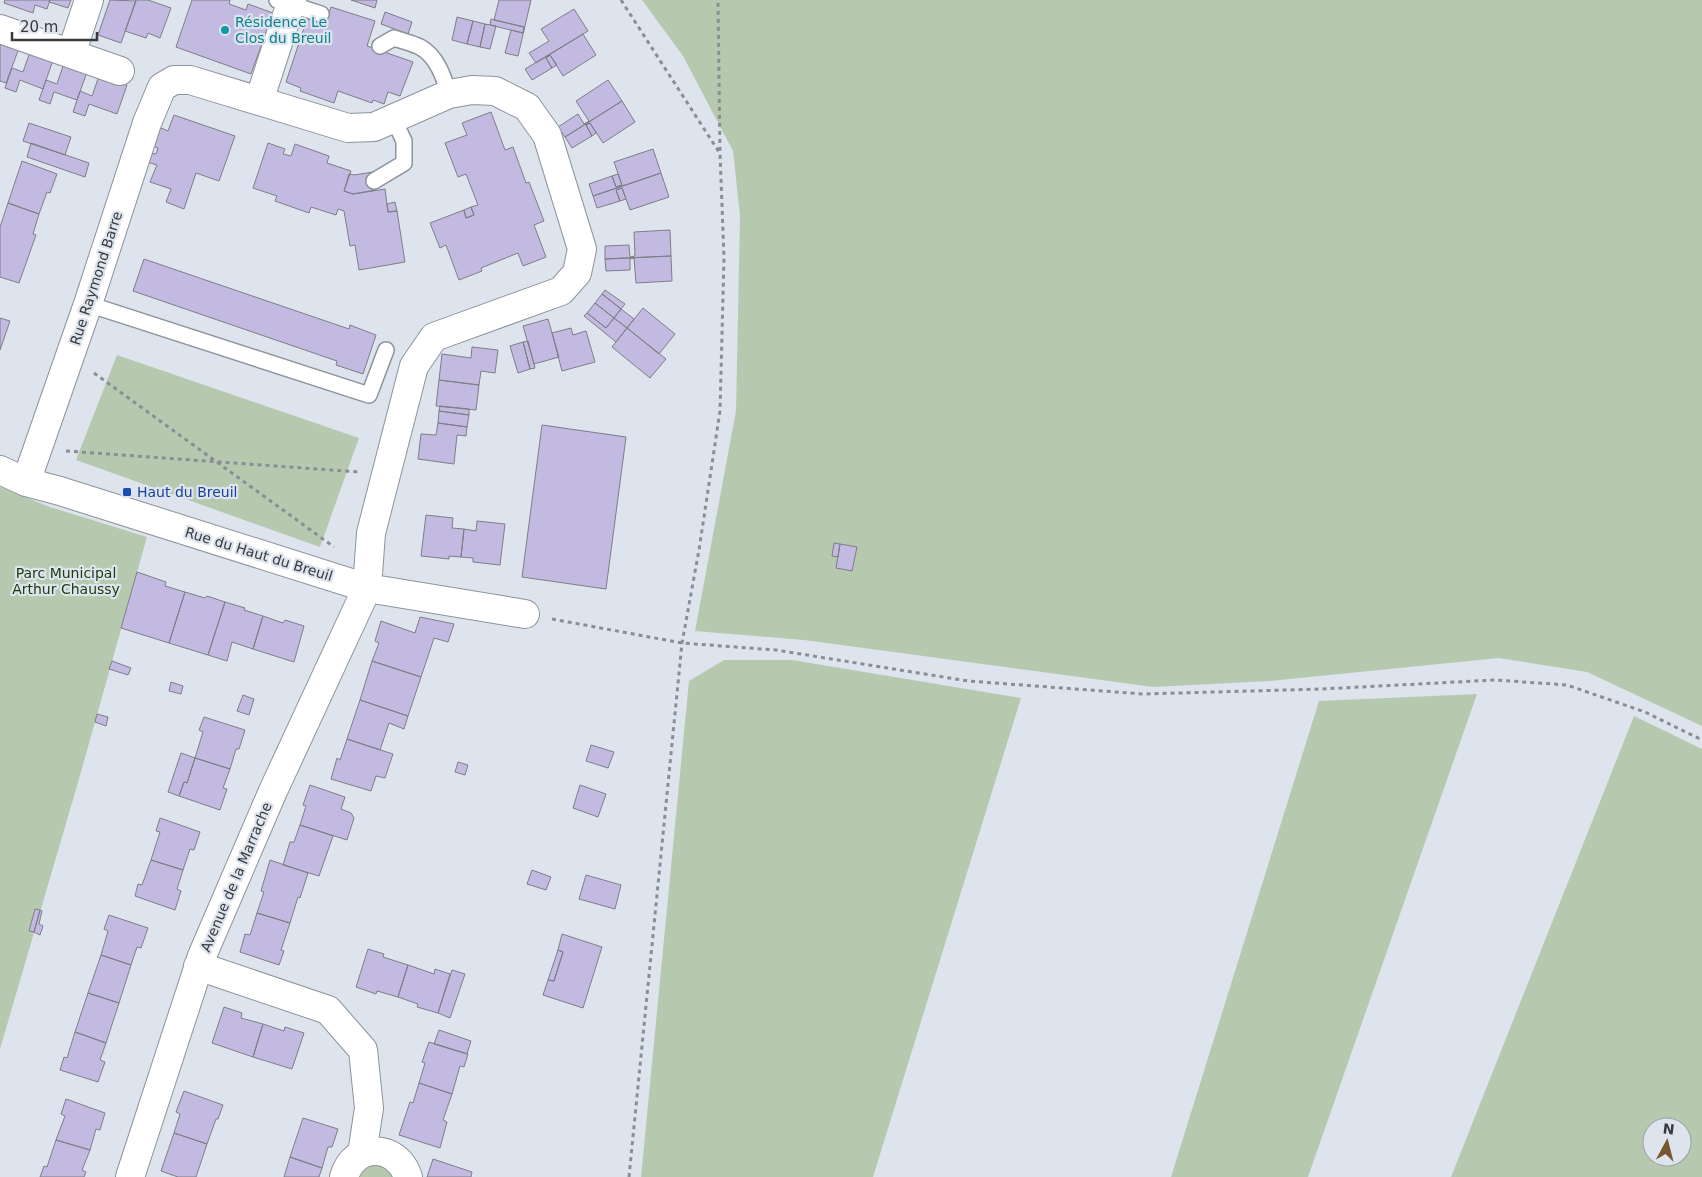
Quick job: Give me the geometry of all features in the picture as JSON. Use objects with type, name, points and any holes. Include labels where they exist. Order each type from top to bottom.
[{"type":"street","points":[[71,54],[89,0]]},
{"type":"street","points":[[287,2],[259,101],[348,128],[374,127],[449,94],[472,90],[495,91],[527,107],[547,135],[582,249],[577,273],[561,291],[434,337],[414,366],[371,533],[368,577]]},
{"type":"street","points":[[0,29],[120,71]]},
{"type":"street","name":"Rue Raymond Barre","points":[[26,482],[88,304],[147,123],[162,87],[174,80],[190,80],[259,101]]},
{"type":"street","name":"Rue du Haut du Breuil","points":[[0,470],[26,482],[368,577],[524,614]]},
{"type":"street","name":"Avenue de la Marrache","points":[[130,1177],[198,966],[368,577]]},
{"type":"street","points":[[198,966],[328,1010],[363,1050],[369,1108],[362,1154]]},
{"type":"street","points":[[344,1177],[352,1160],[362,1154],[373,1151],[385,1152],[395,1157],[403,1165],[408,1177]]},
{"type":"lane","points":[[287,2],[322,14]]},
{"type":"lane","points":[[380,46],[394,38],[422,48],[433,59],[442,73],[449,94]]},
{"type":"lane","points":[[374,181],[404,163],[404,141],[393,118]]},
{"type":"lane","points":[[88,304],[369,395],[386,350]]},
{"type":"path","points":[[621,0],[720,153]]},
{"type":"path","points":[[629,1177],[682,644],[699,550],[720,411],[724,258],[720,153],[718,0]]},
{"type":"path","points":[[70,356],[337,549],[368,577]]},
{"type":"path","points":[[38,448],[386,473]]},
{"type":"path","points":[[524,614],[682,644],[776,650],[968,681],[1143,694],[1322,690],[1495,680],[1567,685],[1645,712],[1702,740]]},
{"type":"green space","points":[[642,0],[1702,0],[1702,726],[1587,672],[1499,658],[1269,681],[1153,687],[804,640],[695,631],[736,411],[740,216],[733,151],[683,56]]},
{"type":"green space","points":[[117,355],[359,438],[320,547],[76,460]]},
{"type":"green space","name":"Parc Municipal Arthur Chaussy","points":[[0,487],[50,507],[147,537],[0,1049]]},
{"type":"green space","points":[[724,660],[792,660],[1021,698],[873,1177],[641,1177],[689,681]]},
{"type":"green space","points":[[1477,694],[1308,1177],[1171,1177],[1319,701]]},
{"type":"green space","points":[[1634,716],[1702,749],[1702,1177],[1451,1177]]},
{"type":"green space","points":[[379,1160],[400,1177],[356,1177],[357,1173]]},
{"type":"building","points":[[5,0],[50,0],[47,9],[35,5],[33,13],[4,3]]},
{"type":"building","points":[[50,0],[71,0],[68,8],[49,2]]},
{"type":"building","points":[[110,0],[136,1],[121,43],[98,35]]},
{"type":"building","points":[[136,0],[148,0],[171,8],[160,38],[148,33],[146,38],[125,31]]},
{"type":"building","name":"Résidence Le Clos du Breuil","points":[[192,0],[230,0],[229,4],[246,10],[248,4],[273,13],[251,74],[176,47]]},
{"type":"building","points":[[351,0],[377,0],[375,8]]},
{"type":"building","points":[[499,0],[531,0],[518,56],[505,53],[511,30],[523,33],[524,27],[494,20]]},
{"type":"building","points":[[331,7],[375,21],[367,46],[413,62],[400,96],[388,92],[384,104],[373,100],[372,103],[338,91],[334,103],[300,91],[301,88],[286,82],[307,19],[325,25]]},
{"type":"building","points":[[574,9],[588,31],[536,63],[529,53],[549,41],[541,29]]},
{"type":"building","points":[[385,12],[412,22],[408,34],[381,24]]},
{"type":"building","points":[[457,17],[473,21],[467,44],[452,40]]},
{"type":"building","points":[[491,19],[524,27],[523,33],[490,25]]},
{"type":"building","points":[[473,21],[485,24],[480,47],[467,44]]},
{"type":"building","points":[[485,24],[496,26],[490,49],[480,47]]},
{"type":"building","points":[[583,34],[596,55],[563,76],[550,55],[546,58],[552,68],[532,80],[525,69]]},
{"type":"building","points":[[0,41],[19,48],[6,83],[0,81]]},
{"type":"building","points":[[30,52],[53,60],[43,89],[20,80],[16,92],[5,88],[12,68],[23,72]]},
{"type":"building","points":[[550,55],[557,65],[552,68],[546,58]]},
{"type":"building","points":[[64,63],[87,72],[77,100],[54,92],[50,104],[39,100],[46,80],[57,84]]},
{"type":"building","points":[[99,76],[127,85],[117,114],[89,104],[85,116],[73,112],[80,91],[92,96]]},
{"type":"building","points":[[608,80],[622,101],[565,137],[558,127],[578,114],[584,124],[589,121],[576,101]]},
{"type":"building","points":[[622,101],[635,122],[603,143],[590,123],[586,125],[592,136],[572,148],[565,137]]},
{"type":"building","points":[[491,112],[505,150],[513,147],[526,183],[529,182],[544,221],[534,225],[546,257],[523,266],[518,253],[481,268],[482,271],[459,280],[446,245],[440,248],[430,223],[464,210],[466,218],[474,215],[471,207],[478,205],[466,174],[458,177],[445,143],[467,135],[462,123]]},
{"type":"building","points":[[174,115],[235,136],[219,181],[196,173],[184,209],[166,202],[171,189],[150,182],[157,165],[147,162],[150,153],[156,154],[158,148],[153,146],[159,127],[168,131]]},
{"type":"building","points":[[29,123],[71,137],[65,155],[23,141]]},
{"type":"building","points":[[590,123],[596,133],[592,136],[586,125]]},
{"type":"building","points":[[31,143],[89,163],[85,177],[27,157]]},
{"type":"building","points":[[268,143],[285,149],[283,154],[291,156],[295,144],[329,156],[327,163],[351,171],[344,191],[353,194],[385,189],[388,212],[397,211],[405,262],[359,270],[355,245],[350,246],[344,211],[338,209],[336,215],[311,207],[309,213],[275,201],[277,196],[253,188]]},
{"type":"building","points":[[653,149],[661,173],[593,196],[589,184],[612,176],[616,187],[622,185],[614,162]]},
{"type":"building","points":[[22,161],[57,174],[50,193],[47,192],[39,214],[8,203]]},
{"type":"building","points":[[373,172],[376,190],[353,194],[344,191],[349,174]]},
{"type":"building","points":[[661,173],[669,197],[630,210],[622,188],[616,190],[620,201],[597,208],[593,196]]},
{"type":"building","points":[[618,174],[622,185],[616,187],[612,176]]},
{"type":"building","points":[[622,188],[626,199],[620,201],[616,190]]},
{"type":"building","points":[[395,202],[397,211],[388,212],[387,204]]},
{"type":"building","points":[[8,203],[39,214],[33,234],[36,235],[19,283],[0,277],[0,227]]},
{"type":"building","points":[[471,207],[474,215],[466,218],[464,210]]},
{"type":"building","points":[[670,230],[671,256],[605,259],[605,246],[629,245],[630,257],[635,256],[634,232]]},
{"type":"building","points":[[671,256],[672,281],[636,283],[634,258],[630,259],[630,270],[606,271],[605,259]]},
{"type":"building","points":[[144,259],[349,329],[350,325],[376,335],[363,374],[336,365],[337,361],[133,291]]},
{"type":"building","points":[[605,290],[625,304],[621,309],[602,294]]},
{"type":"building","points":[[602,294],[621,309],[614,318],[595,303]]},
{"type":"building","points":[[595,303],[614,318],[606,328],[587,313]]},
{"type":"building","points":[[643,308],[675,334],[659,354],[627,328]]},
{"type":"building","points":[[621,309],[634,319],[627,328],[614,318]]},
{"type":"building","points":[[587,313],[606,328],[614,318],[627,328],[616,342],[584,316]]},
{"type":"building","points":[[0,318],[10,321],[0,350]]},
{"type":"building","points":[[548,319],[559,357],[534,364],[523,326]]},
{"type":"building","points":[[571,328],[573,335],[586,331],[595,362],[562,371],[552,333]]},
{"type":"building","points":[[627,328],[666,359],[650,378],[612,347]]},
{"type":"building","points":[[528,341],[535,368],[530,369],[523,342]]},
{"type":"building","points":[[523,342],[530,369],[518,373],[510,346]]},
{"type":"building","points":[[472,347],[498,350],[495,373],[481,371],[479,385],[439,380],[442,354],[471,358]]},
{"type":"building","points":[[439,380],[479,385],[476,410],[436,406]]},
{"type":"building","points":[[440,406],[469,409],[469,415],[439,411]]},
{"type":"building","points":[[439,411],[469,415],[467,427],[438,423]]},
{"type":"building","points":[[438,423],[467,427],[466,436],[457,435],[454,464],[418,459],[421,434],[436,435]]},
{"type":"building","points":[[542,425],[626,437],[606,589],[522,577]]},
{"type":"building","points":[[426,515],[453,518],[452,528],[464,529],[461,557],[449,556],[449,559],[421,556]]},
{"type":"building","points":[[477,521],[505,524],[500,565],[473,562],[473,558],[461,557],[464,529],[476,531]]},
{"type":"building","points":[[834,543],[840,544],[838,557],[832,556]]},
{"type":"building","points":[[840,544],[857,547],[852,571],[836,568]]},
{"type":"building","points":[[137,572],[166,582],[165,586],[185,592],[169,643],[121,628]]},
{"type":"building","points":[[185,592],[225,602],[208,655],[169,643]]},
{"type":"building","points":[[225,602],[263,616],[253,649],[232,642],[227,661],[208,655]]},
{"type":"building","points":[[263,616],[283,623],[285,620],[304,626],[294,662],[253,649]]},
{"type":"building","points":[[420,617],[454,624],[448,642],[434,638],[421,677],[372,661],[379,643],[375,641],[381,621],[415,633]]},
{"type":"building","points":[[112,661],[131,668],[128,675],[109,669]]},
{"type":"building","points":[[372,661],[421,677],[408,716],[360,700]]},
{"type":"building","points":[[171,682],[183,686],[181,694],[169,691]]},
{"type":"building","points":[[243,695],[254,699],[249,715],[237,711]]},
{"type":"building","points":[[360,700],[408,716],[404,729],[389,723],[380,750],[347,739]]},
{"type":"building","points":[[97,714],[108,717],[106,726],[95,722]]},
{"type":"building","points":[[204,717],[245,730],[239,749],[236,749],[230,769],[195,758],[203,732],[199,730]]},
{"type":"building","points":[[347,739],[393,754],[385,778],[376,776],[371,791],[331,779],[337,758],[340,760]]},
{"type":"building","points":[[591,745],[614,752],[608,768],[586,761]]},
{"type":"building","points":[[181,753],[195,758],[187,783],[184,782],[179,796],[168,792]]},
{"type":"building","points":[[195,758],[230,769],[223,788],[227,789],[220,810],[179,796],[184,782],[187,783]]},
{"type":"building","points":[[458,762],[468,765],[465,775],[455,772]]},
{"type":"building","points":[[310,785],[345,797],[341,809],[351,813],[354,818],[347,840],[300,825],[306,806],[303,805]]},
{"type":"building","points":[[580,785],[606,794],[598,817],[573,808]]},
{"type":"building","points":[[160,818],[200,832],[194,850],[190,849],[183,870],[151,860],[160,832],[156,831]]},
{"type":"building","points":[[300,825],[333,836],[319,876],[283,865],[290,842],[294,842]]},
{"type":"building","points":[[151,860],[183,870],[177,889],[181,891],[175,910],[135,896],[138,884],[142,885]]},
{"type":"building","points":[[270,860],[308,873],[290,923],[257,913],[264,892],[261,891]]},
{"type":"building","points":[[532,870],[551,877],[546,890],[527,884]]},
{"type":"building","points":[[586,875],[621,885],[615,909],[579,899]]},
{"type":"building","points":[[35,909],[40,910],[34,932],[29,931]]},
{"type":"building","points":[[40,910],[42,911],[39,924],[43,926],[40,935],[34,932]]},
{"type":"building","points":[[257,913],[290,923],[281,950],[284,951],[279,965],[240,952],[245,934],[250,935]]},
{"type":"building","points":[[109,915],[148,928],[141,948],[137,947],[131,965],[101,955],[108,931],[104,929]]},
{"type":"building","points":[[562,934],[602,947],[583,1008],[543,995],[548,980],[554,981],[563,952],[558,950]]},
{"type":"building","points":[[368,949],[384,954],[383,957],[408,965],[398,997],[377,991],[376,994],[356,987]]},
{"type":"building","points":[[558,950],[563,952],[554,981],[548,980]]},
{"type":"building","points":[[101,955],[131,965],[119,1003],[88,993]]},
{"type":"building","points":[[408,965],[434,974],[435,969],[450,974],[438,1013],[417,1007],[418,1004],[398,997]]},
{"type":"building","points":[[452,970],[465,974],[450,1018],[438,1013]]},
{"type":"building","points":[[88,993],[119,1003],[106,1043],[75,1032]]},
{"type":"building","points":[[224,1007],[242,1013],[241,1018],[263,1024],[253,1057],[212,1043]]},
{"type":"building","points":[[263,1024],[284,1031],[285,1027],[304,1033],[292,1069],[253,1057]]},
{"type":"building","points":[[439,1030],[471,1041],[467,1054],[434,1044]]},
{"type":"building","points":[[75,1032],[106,1043],[100,1060],[105,1062],[98,1082],[60,1070],[64,1057],[67,1058]]},
{"type":"building","points":[[429,1042],[468,1054],[464,1067],[460,1066],[452,1094],[419,1083],[425,1063],[422,1062]]},
{"type":"building","points":[[419,1083],[452,1094],[443,1120],[447,1122],[440,1148],[399,1135],[410,1102],[413,1103]]},
{"type":"building","points":[[184,1091],[223,1105],[207,1144],[174,1133],[180,1114],[176,1112]]},
{"type":"building","points":[[66,1099],[105,1113],[100,1130],[96,1129],[90,1150],[56,1140],[65,1116],[61,1114]]},
{"type":"building","points":[[303,1118],[338,1129],[332,1147],[328,1147],[322,1168],[290,1157]]},
{"type":"building","points":[[174,1133],[207,1144],[196,1177],[178,1177],[161,1171]]},
{"type":"building","points":[[56,1140],[90,1150],[82,1170],[86,1172],[84,1177],[40,1177],[44,1166],[47,1167]]},
{"type":"building","points":[[290,1157],[322,1168],[319,1177],[284,1177]]},
{"type":"building","points":[[433,1159],[472,1172],[471,1177],[427,1177]]},
{"type":"place","name":"Résidence Le Clos du Breuil","points":[[225,30]]},
{"type":"place","name":"Haut du Breuil","points":[[127,492]]}]
